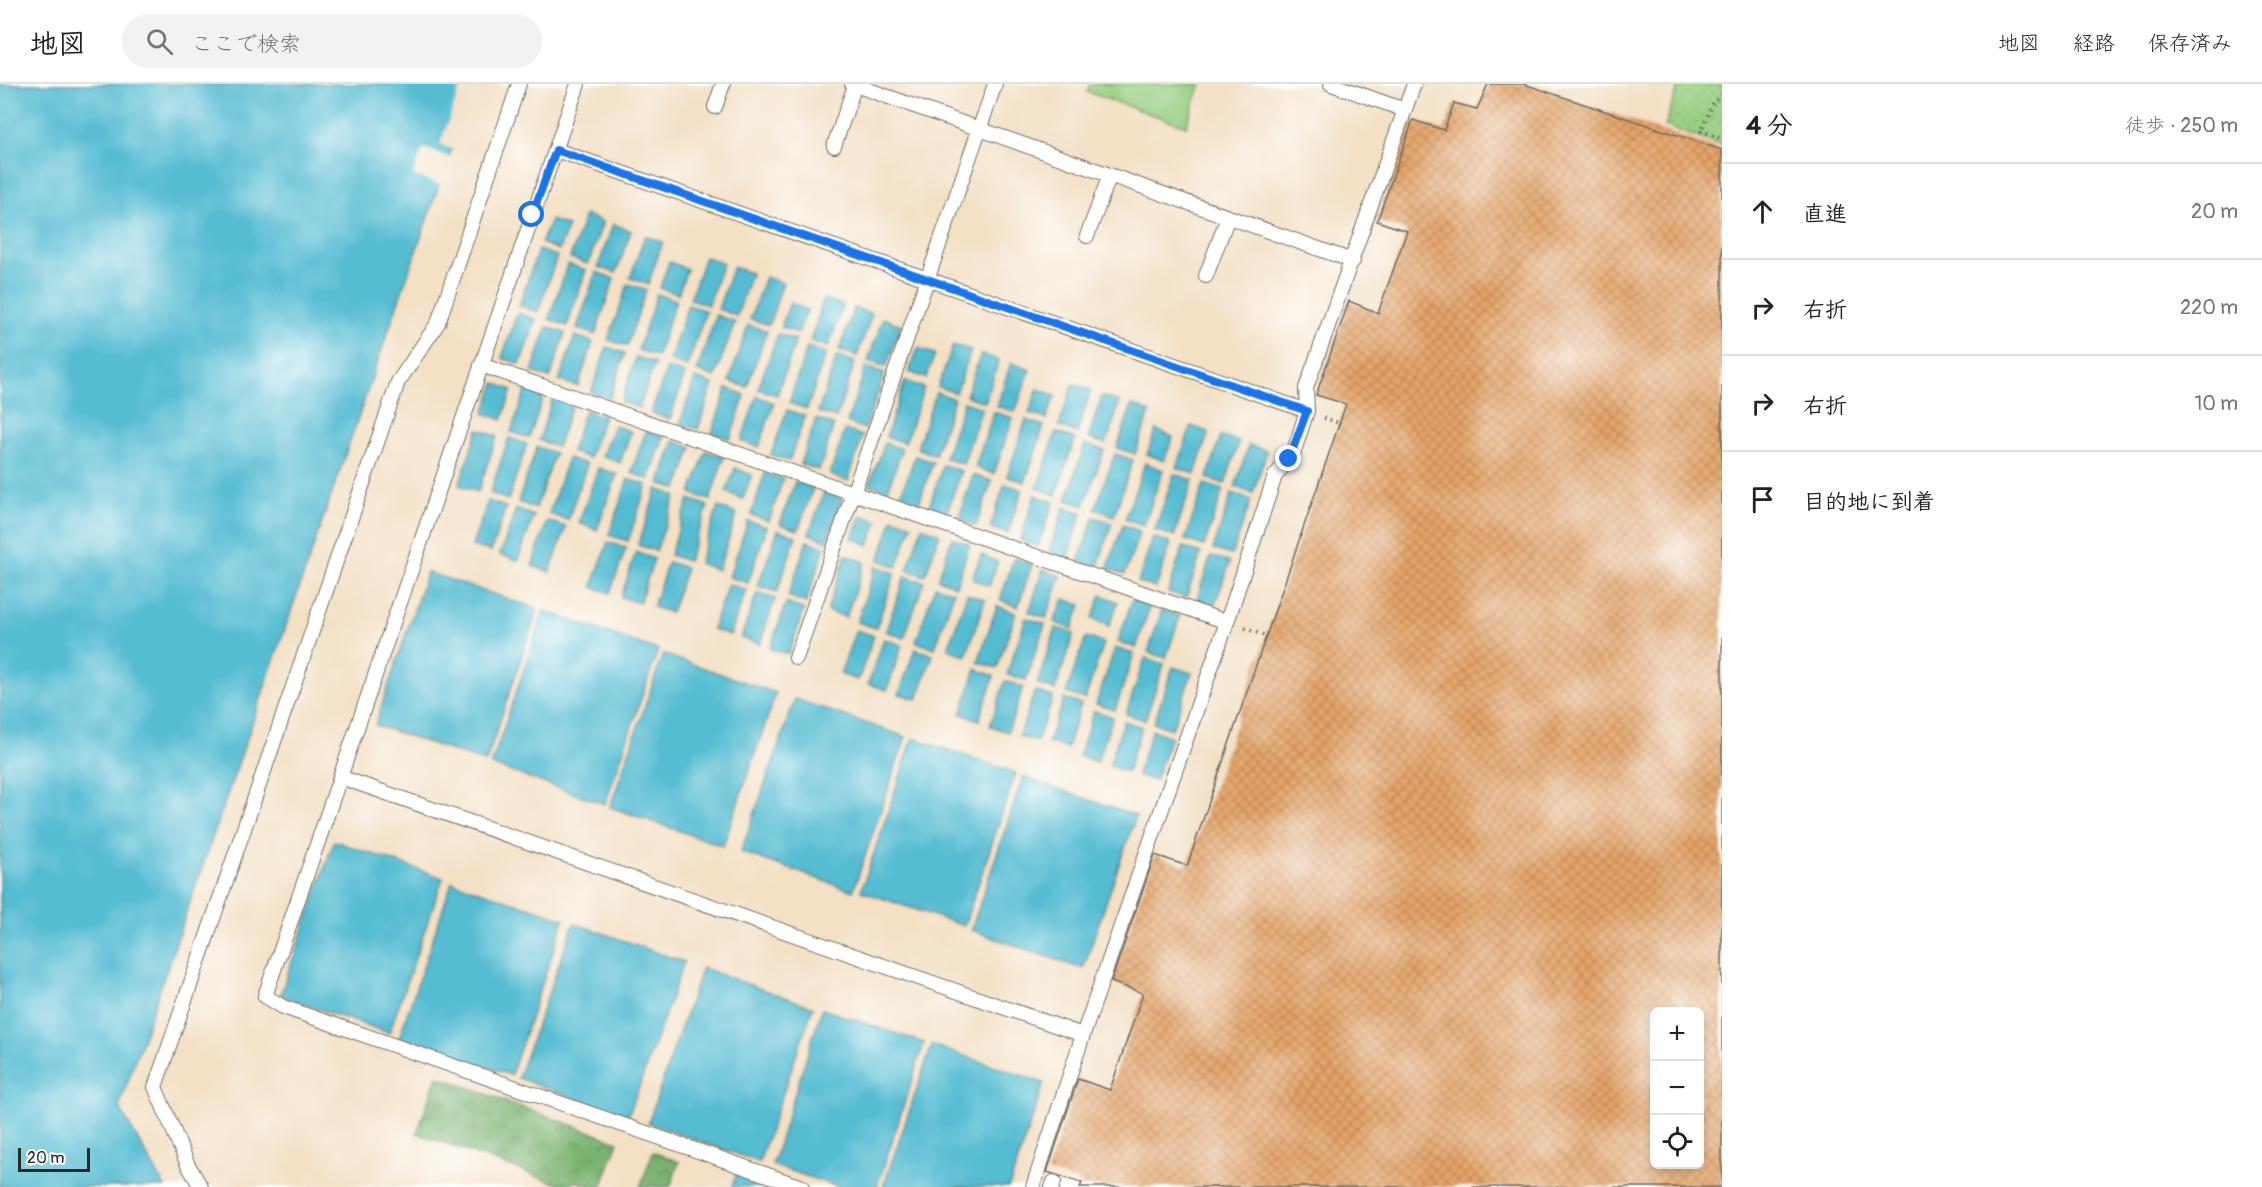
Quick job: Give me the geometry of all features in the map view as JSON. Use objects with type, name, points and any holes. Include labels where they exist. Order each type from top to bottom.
[{"type":"lane","points":[[201,1187],[188,1166],[154,1087],[398,382],[438,323],[519,84]]},
{"type":"lane","points":[[578,84],[265,996],[283,1007],[802,1187]]},
{"type":"lane","points":[[715,107],[723,84]]},
{"type":"lane","points":[[796,658],[995,84]]},
{"type":"lane","points":[[1331,84],[1405,110]]},
{"type":"lane","points":[[1033,1187],[1275,476],[1293,454],[1307,411],[1306,388],[1414,84]]},
{"type":"lane","points":[[834,146],[854,85],[1353,261]]},
{"type":"lane","points":[[556,150],[1307,411]]},
{"type":"lane","points":[[1086,236],[1110,175]]},
{"type":"lane","points":[[1206,276],[1228,217]]},
{"type":"lane","points":[[481,365],[1227,622]]},
{"type":"lane","points":[[340,777],[1083,1035]]},
{"type":"path","points":[[1722,96],[1714,101],[1701,131],[1722,139]]},
{"type":"green space","points":[[1090,84],[1201,84],[1186,126],[1087,92]]},
{"type":"green space","points":[[1679,84],[1722,84],[1722,146],[1665,126]]},
{"type":"green space","points":[[437,1076],[618,1142],[601,1187],[591,1187],[576,1181],[566,1187],[417,1133]]},
{"type":"green space","points":[[653,1152],[679,1162],[670,1187],[640,1187]]},
{"type":"water","points":[[0,84],[474,84],[119,1107],[165,1187],[0,1187]]},
{"type":"water","points":[[585,215],[603,222],[588,264],[570,258]]},
{"type":"water","points":[[551,220],[568,226],[559,250],[541,243]]},
{"type":"water","points":[[613,224],[631,231],[616,273],[598,267]]},
{"type":"water","points":[[645,236],[663,242],[648,284],[630,278]]},
{"type":"water","points":[[538,250],[557,256],[538,312],[519,306]]},
{"type":"water","points":[[705,257],[723,263],[708,305],[690,299]]},
{"type":"water","points":[[669,262],[687,269],[678,294],[660,288]]},
{"type":"water","points":[[568,264],[586,270],[567,326],[549,319]]},
{"type":"water","points":[[733,267],[751,273],[737,316],[718,309]]},
{"type":"water","points":[[596,272],[614,279],[595,335],[577,328]]},
{"type":"water","points":[[765,277],[783,283],[769,325],[750,319]]},
{"type":"water","points":[[628,284],[646,290],[627,346],[608,340]]},
{"type":"water","points":[[657,294],[676,300],[657,356],[638,350]]},
{"type":"water","points":[[824,299],[843,305],[828,347],[810,341]]},
{"type":"water","points":[[790,303],[807,310],[798,333],[781,327]]},
{"type":"water","points":[[688,305],[706,311],[687,367],[669,361]]},
{"type":"water","points":[[854,308],[872,314],[857,356],[839,350]]},
{"type":"water","points":[[517,313],[536,319],[520,364],[502,358]]},
{"type":"water","points":[[716,315],[735,322],[715,377],[697,371]]},
{"type":"water","points":[[883,318],[901,325],[886,367],[868,361]]},
{"type":"water","points":[[748,325],[767,331],[747,387],[729,381]]},
{"type":"water","points":[[547,327],[565,333],[550,378],[532,372]]},
{"type":"water","points":[[778,334],[796,340],[777,395],[758,389]]},
{"type":"water","points":[[575,336],[593,342],[578,386],[559,381]]},
{"type":"water","points":[[953,345],[971,350],[956,393],[938,387]]},
{"type":"water","points":[[607,347],[625,353],[610,398],[591,392]]},
{"type":"water","points":[[807,347],[826,353],[807,409],[789,403]]},
{"type":"water","points":[[918,348],[935,354],[926,378],[909,372]]},
{"type":"water","points":[[981,354],[999,360],[985,402],[966,396]]},
{"type":"water","points":[[837,356],[855,362],[836,418],[818,412]]},
{"type":"water","points":[[636,357],[655,363],[639,408],[621,402]]},
{"type":"water","points":[[1011,363],[1030,370],[1015,412],[997,406]]},
{"type":"water","points":[[866,367],[885,373],[865,429],[847,422]]},
{"type":"water","points":[[667,368],[685,374],[670,419],[651,413]]},
{"type":"water","points":[[695,378],[713,384],[698,429],[680,424]]},
{"type":"water","points":[[905,381],[924,388],[905,443],[886,437]]},
{"type":"water","points":[[495,383],[512,390],[502,420],[484,413]]},
{"type":"water","points":[[1073,384],[1091,390],[1077,433],[1059,426]]},
{"type":"water","points":[[727,388],[745,395],[730,439],[712,433]]},
{"type":"water","points":[[526,389],[544,395],[529,438],[511,432]]},
{"type":"water","points":[[1038,389],[1055,396],[1046,419],[1029,413]]},
{"type":"water","points":[[936,392],[954,399],[935,455],[917,448]]},
{"type":"water","points":[[757,396],[774,403],[759,447],[741,441]]},
{"type":"water","points":[[1102,396],[1120,402],[1106,444],[1088,438]]},
{"type":"water","points":[[553,398],[572,405],[557,447],[539,440]]},
{"type":"water","points":[[964,402],[982,408],[963,464],[945,458]]},
{"type":"water","points":[[1132,405],[1150,412],[1135,454],[1117,448]]},
{"type":"water","points":[[585,410],[604,416],[589,458],[571,452]]},
{"type":"water","points":[[787,410],[805,416],[789,461],[771,455]]},
{"type":"water","points":[[994,412],[1013,418],[994,474],[975,467]]},
{"type":"water","points":[[816,419],[834,425],[819,470],[800,464]]},
{"type":"water","points":[[1026,420],[1044,426],[1025,482],[1007,476]]},
{"type":"water","points":[[614,425],[631,432],[620,463],[602,456]]},
{"type":"water","points":[[1191,426],[1209,432],[1195,474],[1177,468]]},
{"type":"water","points":[[478,429],[497,436],[478,492],[459,485]]},
{"type":"water","points":[[845,430],[863,436],[848,481],[830,475]]},
{"type":"water","points":[[1156,430],[1173,437],[1164,461],[1147,454]]},
{"type":"water","points":[[646,431],[664,437],[649,479],[631,473]]},
{"type":"water","points":[[1056,432],[1075,439],[1056,495],[1037,488]]},
{"type":"water","points":[[1221,436],[1239,442],[1225,484],[1207,478]]},
{"type":"water","points":[[509,438],[527,444],[508,500],[490,493]]},
{"type":"water","points":[[674,441],[692,448],[677,489],[659,483]]},
{"type":"water","points":[[885,443],[902,449],[888,490],[869,485]]},
{"type":"water","points":[[1085,444],[1104,450],[1084,506],[1066,500]]},
{"type":"water","points":[[1249,445],[1267,451],[1253,493],[1235,487]]},
{"type":"water","points":[[537,447],[555,453],[536,508],[518,502]]},
{"type":"water","points":[[706,451],[724,457],[710,500],[691,493]]},
{"type":"water","points":[[1115,454],[1133,460],[1114,516],[1095,509]]},
{"type":"water","points":[[915,456],[933,462],[918,506],[899,501]]},
{"type":"water","points":[[568,458],[587,464],[568,520],[549,514]]},
{"type":"water","points":[[1145,463],[1163,470],[1144,525],[1125,519]]},
{"type":"water","points":[[943,465],[961,471],[946,515],[928,510]]},
{"type":"water","points":[[598,468],[617,474],[597,530],[579,523]]},
{"type":"water","points":[[735,468],[752,475],[743,499],[726,492]]},
{"type":"water","points":[[765,473],[783,479],[769,521],[751,515]]},
{"type":"water","points":[[1174,474],[1193,480],[1174,536],[1155,530]]},
{"type":"water","points":[[973,475],[992,481],[976,526],[958,520]]},
{"type":"water","points":[[628,479],[647,485],[628,541],[609,535]]},
{"type":"water","points":[[795,482],[813,488],[798,530],[780,524]]},
{"type":"water","points":[[1005,484],[1022,490],[1008,533],[990,528]]},
{"type":"water","points":[[1204,484],[1223,490],[1204,546],[1185,540]]},
{"type":"water","points":[[657,489],[676,496],[656,551],[638,545]]},
{"type":"water","points":[[824,492],[842,499],[827,541],[809,534]]},
{"type":"water","points":[[1232,493],[1251,500],[1232,555],[1213,549]]},
{"type":"water","points":[[1035,495],[1054,502],[1038,546],[1020,540]]},
{"type":"water","points":[[689,499],[708,506],[688,561],[670,555]]},
{"type":"water","points":[[488,501],[506,507],[491,551],[472,546]]},
{"type":"water","points":[[718,507],[737,514],[718,570],[699,563]]},
{"type":"water","points":[[1064,507],[1082,513],[1067,558],[1049,552]]},
{"type":"water","points":[[516,509],[534,516],[518,560],[500,555]]},
{"type":"water","points":[[861,515],[878,521],[869,545],[852,538]]},
{"type":"water","points":[[1094,517],[1112,523],[1097,568],[1078,562]]},
{"type":"water","points":[[893,518],[912,525],[897,567],[879,560]]},
{"type":"water","points":[[547,521],[566,527],[550,572],[532,566]]},
{"type":"water","points":[[748,521],[767,527],[748,583],[729,577]]},
{"type":"water","points":[[1123,525],[1140,531],[1125,574],[1107,569]]},
{"type":"water","points":[[922,527],[940,534],[925,576],[907,570]]},
{"type":"water","points":[[778,530],[796,536],[777,592],[758,586]]},
{"type":"water","points":[[1153,537],[1171,543],[1156,588],[1138,582]]},
{"type":"water","points":[[952,538],[970,544],[956,586],[938,579]]},
{"type":"water","points":[[807,541],[825,547],[806,603],[788,596]]},
{"type":"water","points":[[608,542],[626,548],[610,593],[592,587]]},
{"type":"water","points":[[1183,547],[1201,553],[1186,598],[1168,592]]},
{"type":"water","points":[[636,552],[654,559],[639,603],[621,597]]},
{"type":"water","points":[[846,555],[865,562],[846,617],[827,611]]},
{"type":"water","points":[[981,555],[998,562],[989,586],[972,579]]},
{"type":"water","points":[[1211,556],[1230,562],[1214,607],[1196,601]]},
{"type":"water","points":[[1014,558],[1032,564],[1018,607],[1000,600]]},
{"type":"water","points":[[668,562],[686,568],[671,613],[653,607]]},
{"type":"water","points":[[876,566],[895,573],[876,628],[857,622]]},
{"type":"water","points":[[1043,570],[1061,576],[1046,618],[1029,612]]},
{"type":"water","points":[[427,572],[538,609],[486,762],[375,725]]},
{"type":"water","points":[[905,576],[924,582],[904,638],[886,631]]},
{"type":"water","points":[[728,584],[746,590],[730,635],[712,629]]},
{"type":"water","points":[[935,586],[954,592],[935,648],[916,642]]},
{"type":"water","points":[[757,593],[775,599],[760,644],[741,638]]},
{"type":"water","points":[[967,594],[985,600],[966,656],[948,649]]},
{"type":"water","points":[[1101,595],[1118,602],[1109,626],[1092,619]]},
{"type":"water","points":[[1064,599],[1081,605],[1072,629],[1054,622]]},
{"type":"water","points":[[1132,600],[1150,606],[1136,648],[1118,642]]},
{"type":"water","points":[[786,603],[804,610],[789,654],[770,649]]},
{"type":"water","points":[[997,606],[1016,613],[997,668],[978,662]]},
{"type":"water","points":[[1162,610],[1180,616],[1166,658],[1148,652]]},
{"type":"water","points":[[544,611],[658,650],[605,804],[491,765]]},
{"type":"water","points":[[1026,618],[1045,624],[1026,680],[1007,674]]},
{"type":"water","points":[[1056,628],[1074,634],[1055,690],[1037,684]]},
{"type":"water","points":[[856,630],[874,636],[858,680],[840,674]]},
{"type":"water","points":[[1086,637],[1104,643],[1085,699],[1066,693]]},
{"type":"water","points":[[884,639],[902,645],[887,690],[868,684]]},
{"type":"water","points":[[1115,648],[1134,654],[1115,710],[1096,704]]},
{"type":"water","points":[[915,649],[933,655],[917,699],[899,694]]},
{"type":"water","points":[[663,654],[776,693],[723,846],[610,807]]},
{"type":"water","points":[[1145,658],[1164,664],[1145,720],[1126,714]]},
{"type":"water","points":[[1173,667],[1192,673],[1172,729],[1154,723]]},
{"type":"water","points":[[976,669],[994,676],[979,720],[961,714]]},
{"type":"water","points":[[1005,681],[1023,687],[1008,732],[990,726]]},
{"type":"water","points":[[1035,691],[1053,697],[1037,741],[1019,736]]},
{"type":"water","points":[[795,699],[906,737],[853,891],[741,852]]},
{"type":"water","points":[[1064,699],[1081,704],[1067,748],[1048,742]]},
{"type":"water","points":[[1094,711],[1113,717],[1097,762],[1079,756]]},
{"type":"water","points":[[1124,721],[1142,727],[1127,772],[1109,766]]},
{"type":"water","points":[[1152,730],[1171,737],[1155,781],[1137,775]]},
{"type":"water","points":[[913,738],[1016,773],[964,926],[861,891]]},
{"type":"water","points":[[1023,777],[1136,816],[1083,969],[971,930]]},
{"type":"water","points":[[334,841],[443,878],[389,1033],[280,996]]},
{"type":"water","points":[[452,882],[564,919],[511,1075],[399,1038]]},
{"type":"water","points":[[574,923],[684,962],[628,1117],[518,1078]]},
{"type":"water","points":[[702,968],[813,1007],[759,1162],[648,1123]]},
{"type":"water","points":[[822,1009],[924,1043],[877,1187],[839,1187],[772,1165]]},
{"type":"water","points":[[932,1045],[1044,1083],[1009,1187],[883,1187]]},
{"type":"water","points":[[736,1174],[774,1187],[732,1187]]},
{"type":"pier","points":[[462,84],[477,84],[454,150],[440,144]]},
{"type":"pier","points":[[423,148],[452,158],[442,185],[413,175]]},
{"type":"building","points":[[1488,84],[1524,84],[1722,150],[1722,1187],[1080,1187],[1082,1183],[1047,1172],[1078,1079],[1110,1090],[1143,993],[1111,982],[1155,855],[1187,866],[1346,404],[1316,395],[1349,301],[1378,313],[1407,231],[1377,221],[1413,120],[1444,130],[1454,103],[1477,109]]},
{"type":"route","points":[[532,215],[556,150],[1307,411],[1293,454],[1289,459]]}]
